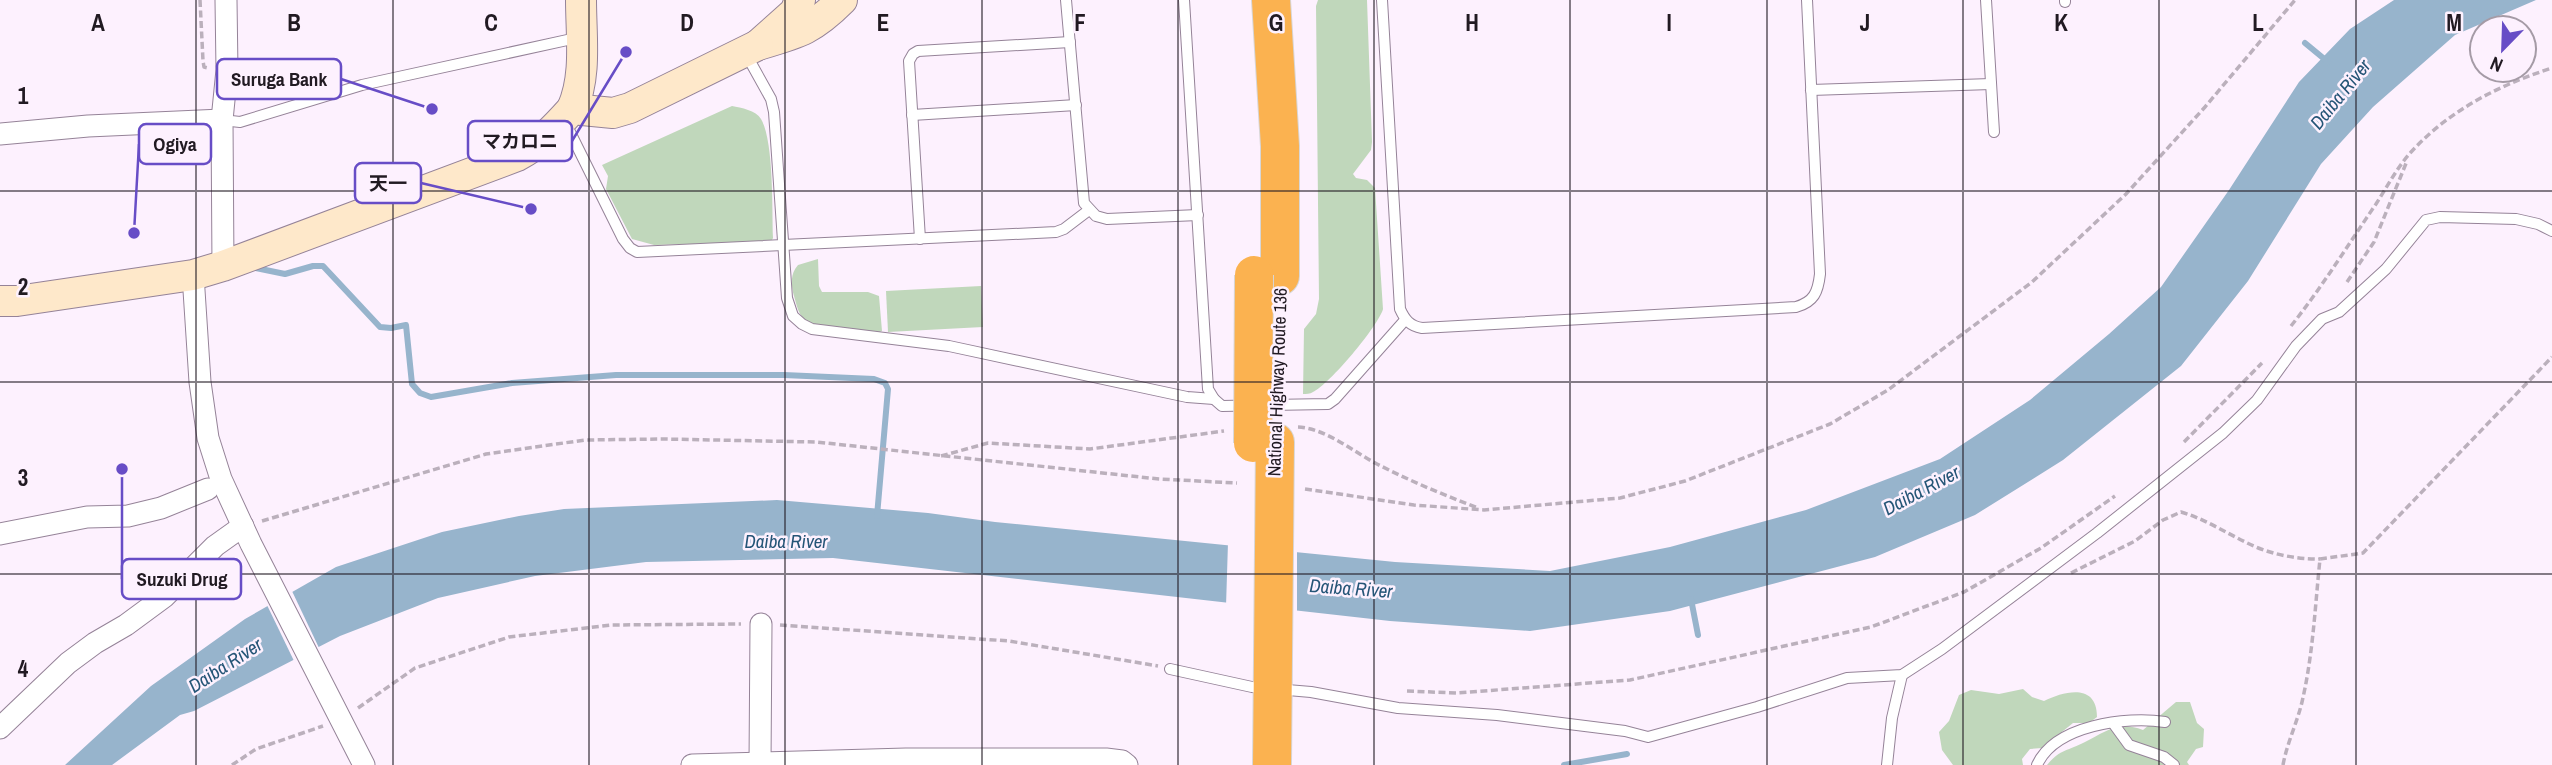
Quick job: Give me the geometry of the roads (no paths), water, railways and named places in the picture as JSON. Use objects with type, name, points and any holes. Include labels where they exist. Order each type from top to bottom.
[{"type":"highway","name":"National Highway Route 136","points":[[1244,0],[1267,276]]},
{"type":"highway","name":"National Highway Route 136","points":[[1252,765],[1262,678],[1267,490],[1263,435],[1267,276],[1280,146],[1271,0]]},
{"type":"highway","points":[[1280,146],[1293,99],[1291,0]]},
{"type":"highway","name":"National Highway Route 136","points":[[1262,678],[1272,765]]},
{"type":"street","points":[[223,266],[222,120],[228,70],[226,0]]},
{"type":"street","points":[[0,301],[17,301],[193,275],[517,156],[535,146],[568,114],[579,95],[581,0]]},
{"type":"street","points":[[751,48],[795,12],[800,0]]},
{"type":"street","points":[[568,114],[613,113],[629,108],[751,48],[801,33],[824,18],[842,0]]},
{"type":"street","points":[[0,134],[88,126],[222,120]]},
{"type":"street","points":[[193,275],[200,382],[208,438],[221,479],[363,765]]},
{"type":"street","points":[[0,534],[87,517],[128,516],[160,508],[208,489]]},
{"type":"street","points":[[0,728],[68,663],[164,597],[215,546],[247,535]]},
{"type":"street","points":[[760,764],[761,624]]},
{"type":"street","points":[[692,765],[906,759],[1106,759],[1122,761],[1127,765]]},
{"type":"lane","points":[[1066,0],[1084,203],[1089,210],[1107,219],[1198,215]]},
{"type":"lane","points":[[1184,0],[1208,389],[1214,400]]},
{"type":"lane","points":[[1382,0],[1399,301],[1405,320],[1422,328],[1796,307],[1814,298],[1820,274],[1807,0]]},
{"type":"lane","points":[[1986,0],[1994,132]]},
{"type":"lane","points":[[222,120],[240,122],[362,85],[581,37]]},
{"type":"lane","points":[[920,239],[909,61],[918,51],[1070,42]]},
{"type":"lane","points":[[751,48],[774,112],[787,298],[793,316],[812,329],[949,346],[1187,397],[1214,400],[1222,405],[1328,404],[1405,320]]},
{"type":"lane","points":[[1811,90],[1991,84]]},
{"type":"lane","points":[[912,115],[1076,105]]},
{"type":"lane","points":[[568,114],[623,239],[636,251],[1056,232],[1089,210]]},
{"type":"lane","points":[[1170,669],[1262,678],[1311,692],[1428,712],[1497,715],[1625,731],[1648,737],[1757,707],[1847,678],[1902,675],[1942,649],[2097,533],[2223,433],[2257,400],[2296,346],[2322,319],[2339,312],[2386,269],[2426,220],[2440,217],[2516,219],[2538,224],[2552,231]]},
{"type":"lane","points":[[1887,765],[1892,718],[1902,675]]},
{"type":"lane","points":[[2037,765],[2054,742],[2071,733],[2144,719],[2165,722]]},
{"type":"lane","points":[[2113,723],[2129,745],[2164,757],[2174,765]]},
{"type":"water","name":"Daiba River","points":[[2394,0],[2536,0],[2504,14],[2468,14],[2468,29],[2455,35],[2373,107],[2321,164],[2248,281],[2181,366],[2063,460],[1975,515],[1875,557],[1670,611],[1530,631],[1390,621],[833,558],[646,562],[535,576],[438,598],[340,636],[194,711],[180,715],[112,765],[65,765],[151,686],[245,619],[336,567],[442,532],[564,509],[777,500],[928,513],[1395,562],[1550,571],[1670,547],[1806,510],[1940,459],[2030,400],[2109,334],[2161,287],[2229,190],[2299,82],[2350,29]]},
{"type":"waterway","points":[[2305,43],[2328,62]]},
{"type":"waterway","points":[[251,267],[285,274],[323,266],[380,327],[406,325],[412,384],[420,393],[431,397],[512,383],[616,375],[784,375],[874,379],[885,383],[888,389],[877,516]]},
{"type":"waterway","points":[[1691,599],[1698,635]]},
{"type":"waterway","points":[[1564,765],[1627,754]]},
{"type":"place","name":"マカロニ","points":[[626,52]]},
{"type":"place","name":"Suruga Bank","points":[[432,109]]},
{"type":"place","name":"天一","points":[[531,209]]},
{"type":"place","name":"Ogiya","points":[[134,233]]},
{"type":"place","name":"Suzuki Drug","points":[[122,469]]}]
